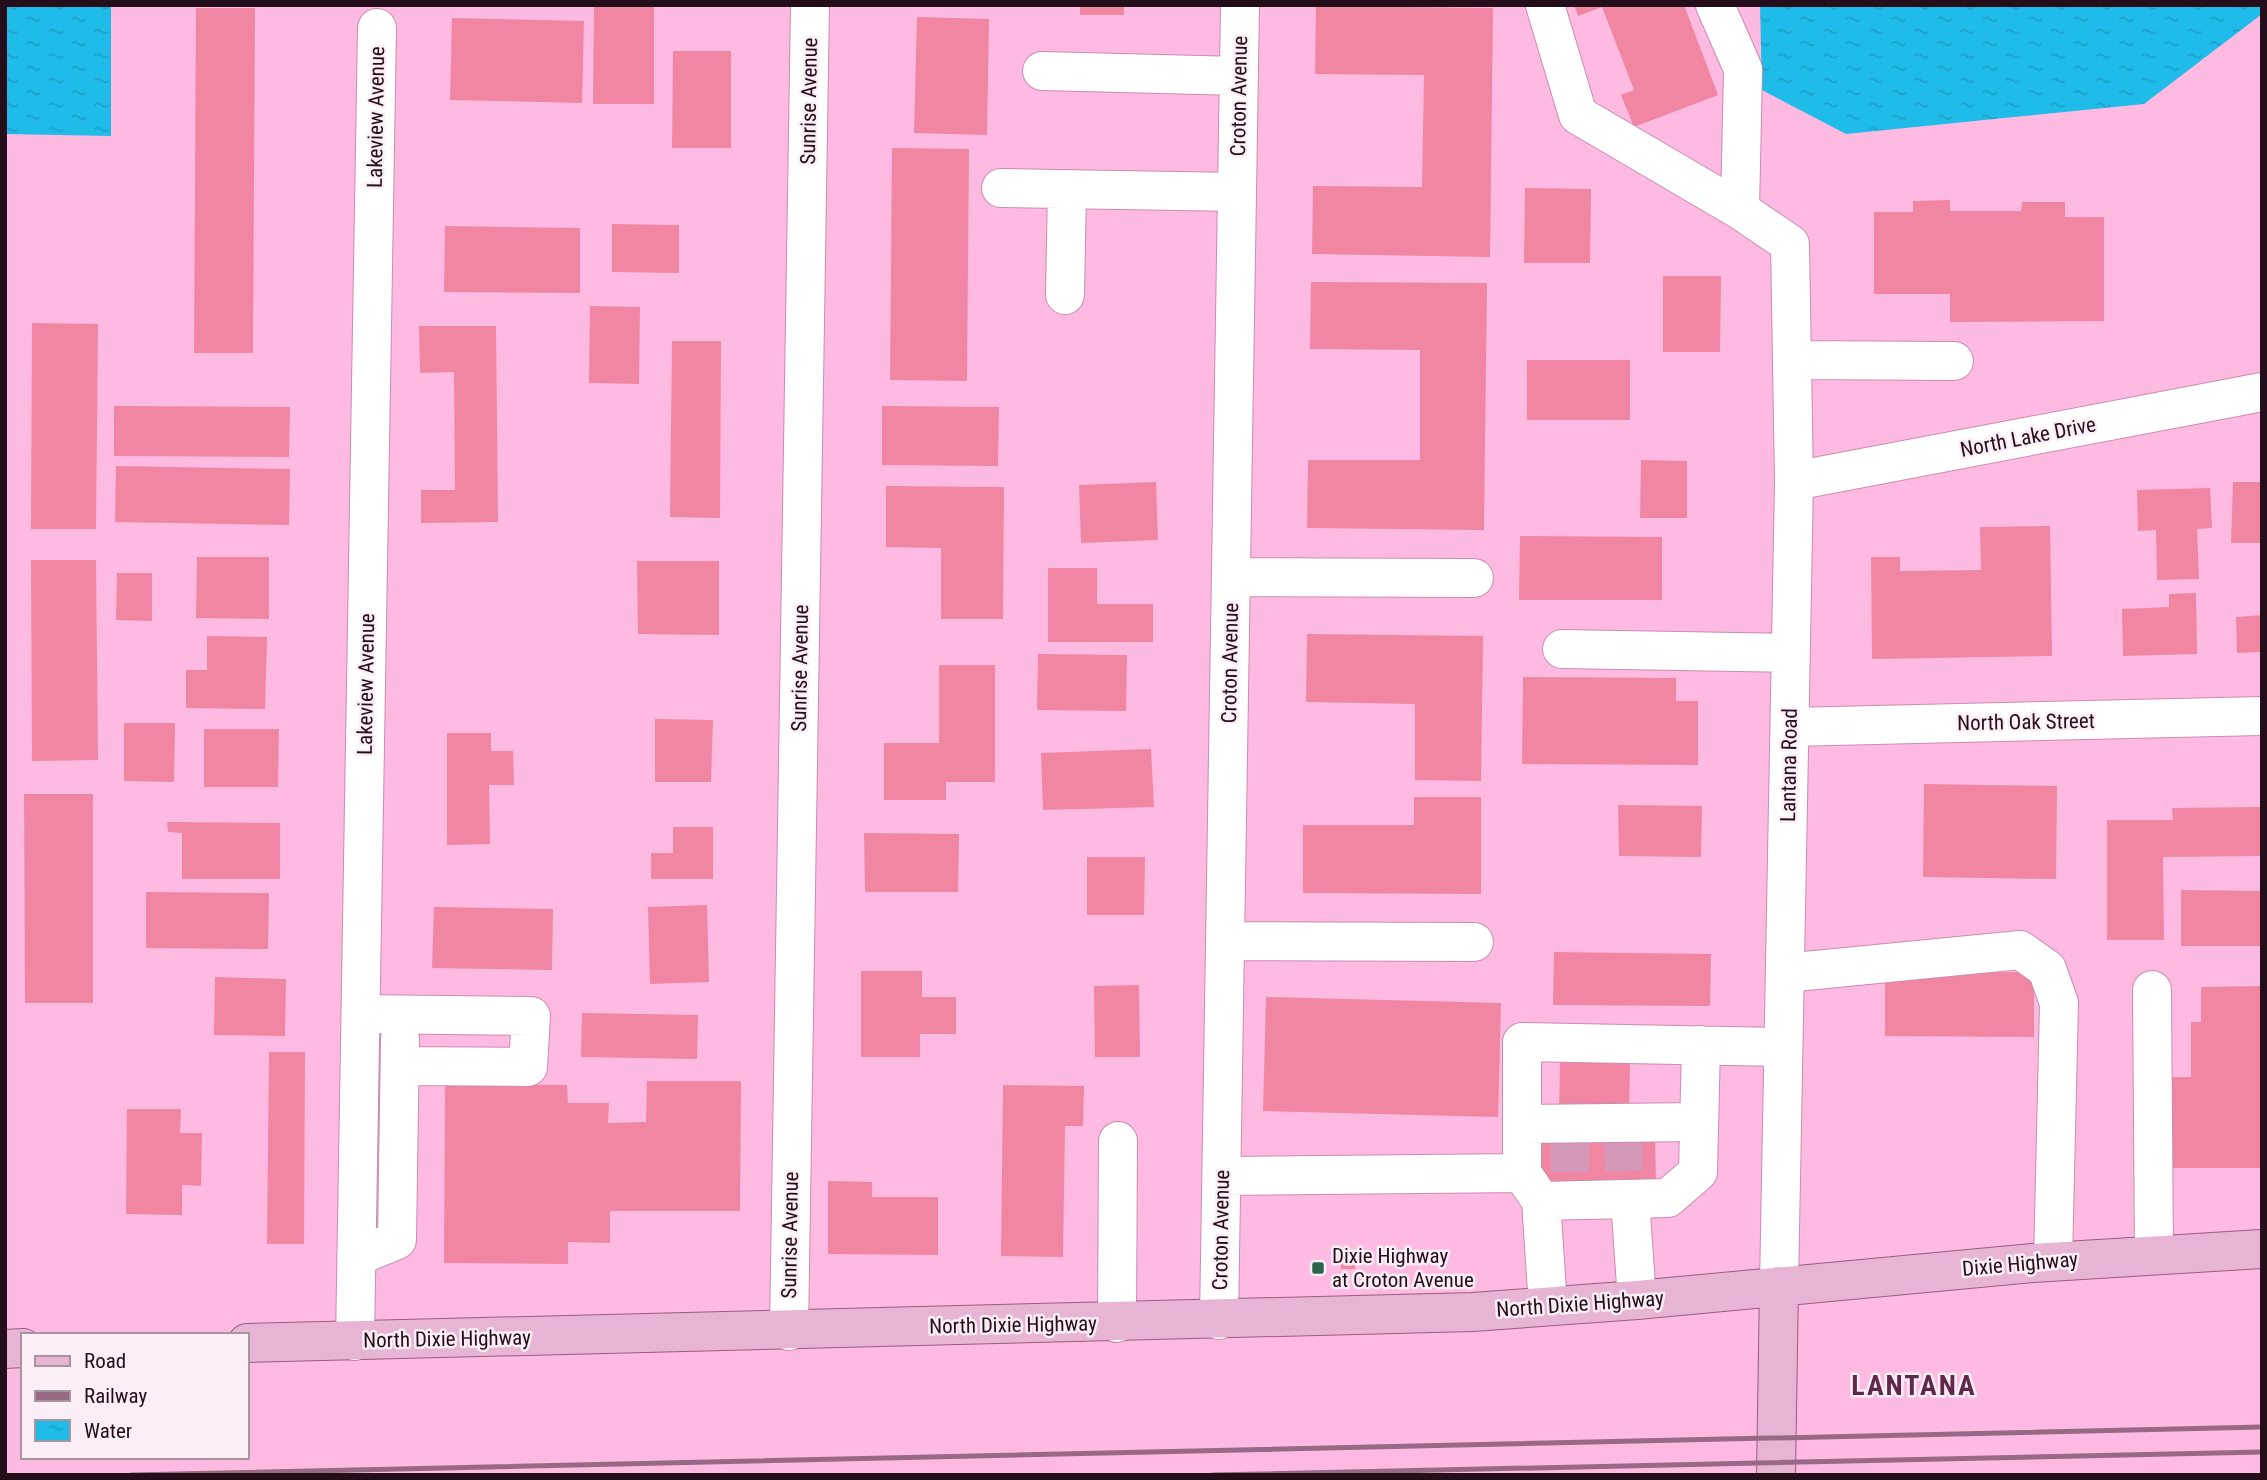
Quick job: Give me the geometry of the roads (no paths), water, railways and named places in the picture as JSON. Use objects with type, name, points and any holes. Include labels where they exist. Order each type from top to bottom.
[{"type":"main road","name":"Dixie Highway","points":[[1779,1286],[2154,1254],[2262,1249]]},
{"type":"main road","name":"North Dixie Highway","points":[[248,1343],[1219,1320],[1548,1306],[1779,1286]]},
{"type":"main road","points":[[1776,1475],[1779,1286]]},
{"type":"street","name":"Sunrise Avenue","points":[[789,1331],[810,5]]},
{"type":"street","name":"Croton Avenue","points":[[1219,1320],[1240,5]]},
{"type":"street","points":[[1545,5],[1578,116],[1740,210],[1743,69],[1715,5]]},
{"type":"street","name":"Lakeview Avenue","points":[[355,1341],[377,28]]},
{"type":"street","points":[[1041,71],[1239,76]]},
{"type":"street","points":[[1001,188],[1237,192]]},
{"type":"street","points":[[1065,295],[1067,189]]},
{"type":"street","name":"Lantana Road","points":[[1740,210],[1790,244],[1794,481],[1779,1286]]},
{"type":"street","points":[[1792,360],[1954,361]]},
{"type":"street","name":"North Lake Drive","points":[[1794,481],[2262,393]]},
{"type":"street","points":[[1231,577],[1474,578]]},
{"type":"street","points":[[1562,649],[1791,653]]},
{"type":"street","name":"North Oak Street","points":[[1790,727],[2262,716]]},
{"type":"street","points":[[1226,941],[1474,942]]},
{"type":"street","points":[[1785,973],[2020,950],[2047,969],[2059,1003],[2053,1262]]},
{"type":"street","points":[[2152,990],[2154,1254]]},
{"type":"street","points":[[361,1014],[531,1016],[528,1067],[400,1066]]},
{"type":"street","points":[[356,1257],[397,1240],[401,1016]]},
{"type":"street","points":[[1548,1306],[1551,1189],[1523,1124],[1522,1042],[1783,1047]]},
{"type":"street","points":[[1222,1176],[1551,1189],[1668,1198],[1698,1172],[1701,1045]]},
{"type":"street","points":[[1523,1124],[1570,1129],[1699,1122]]},
{"type":"street","points":[[1117,1323],[1118,1141]]},
{"type":"street","points":[[1626,1193],[1637,1300]]},
{"type":"water","points":[[5,5],[111,5],[111,136],[5,134]]},
{"type":"water","points":[[1760,5],[2262,5],[2262,14],[2144,104],[1846,134],[1762,90]]},
{"type":"tunnel","points":[[1623,1133],[1624,1181]]},
{"type":"tunnel","points":[[1570,1134],[1570,1181]]},
{"type":"railway","points":[[131,1475],[2262,1427]]},
{"type":"railway","points":[[1212,1475],[2262,1452]]},
{"type":"place","name":"Dixie Highway at Croton Avenue","points":[[1318,1268]]},
{"type":"district","name":"LANTANA","points":[[1914,1385]]}]
